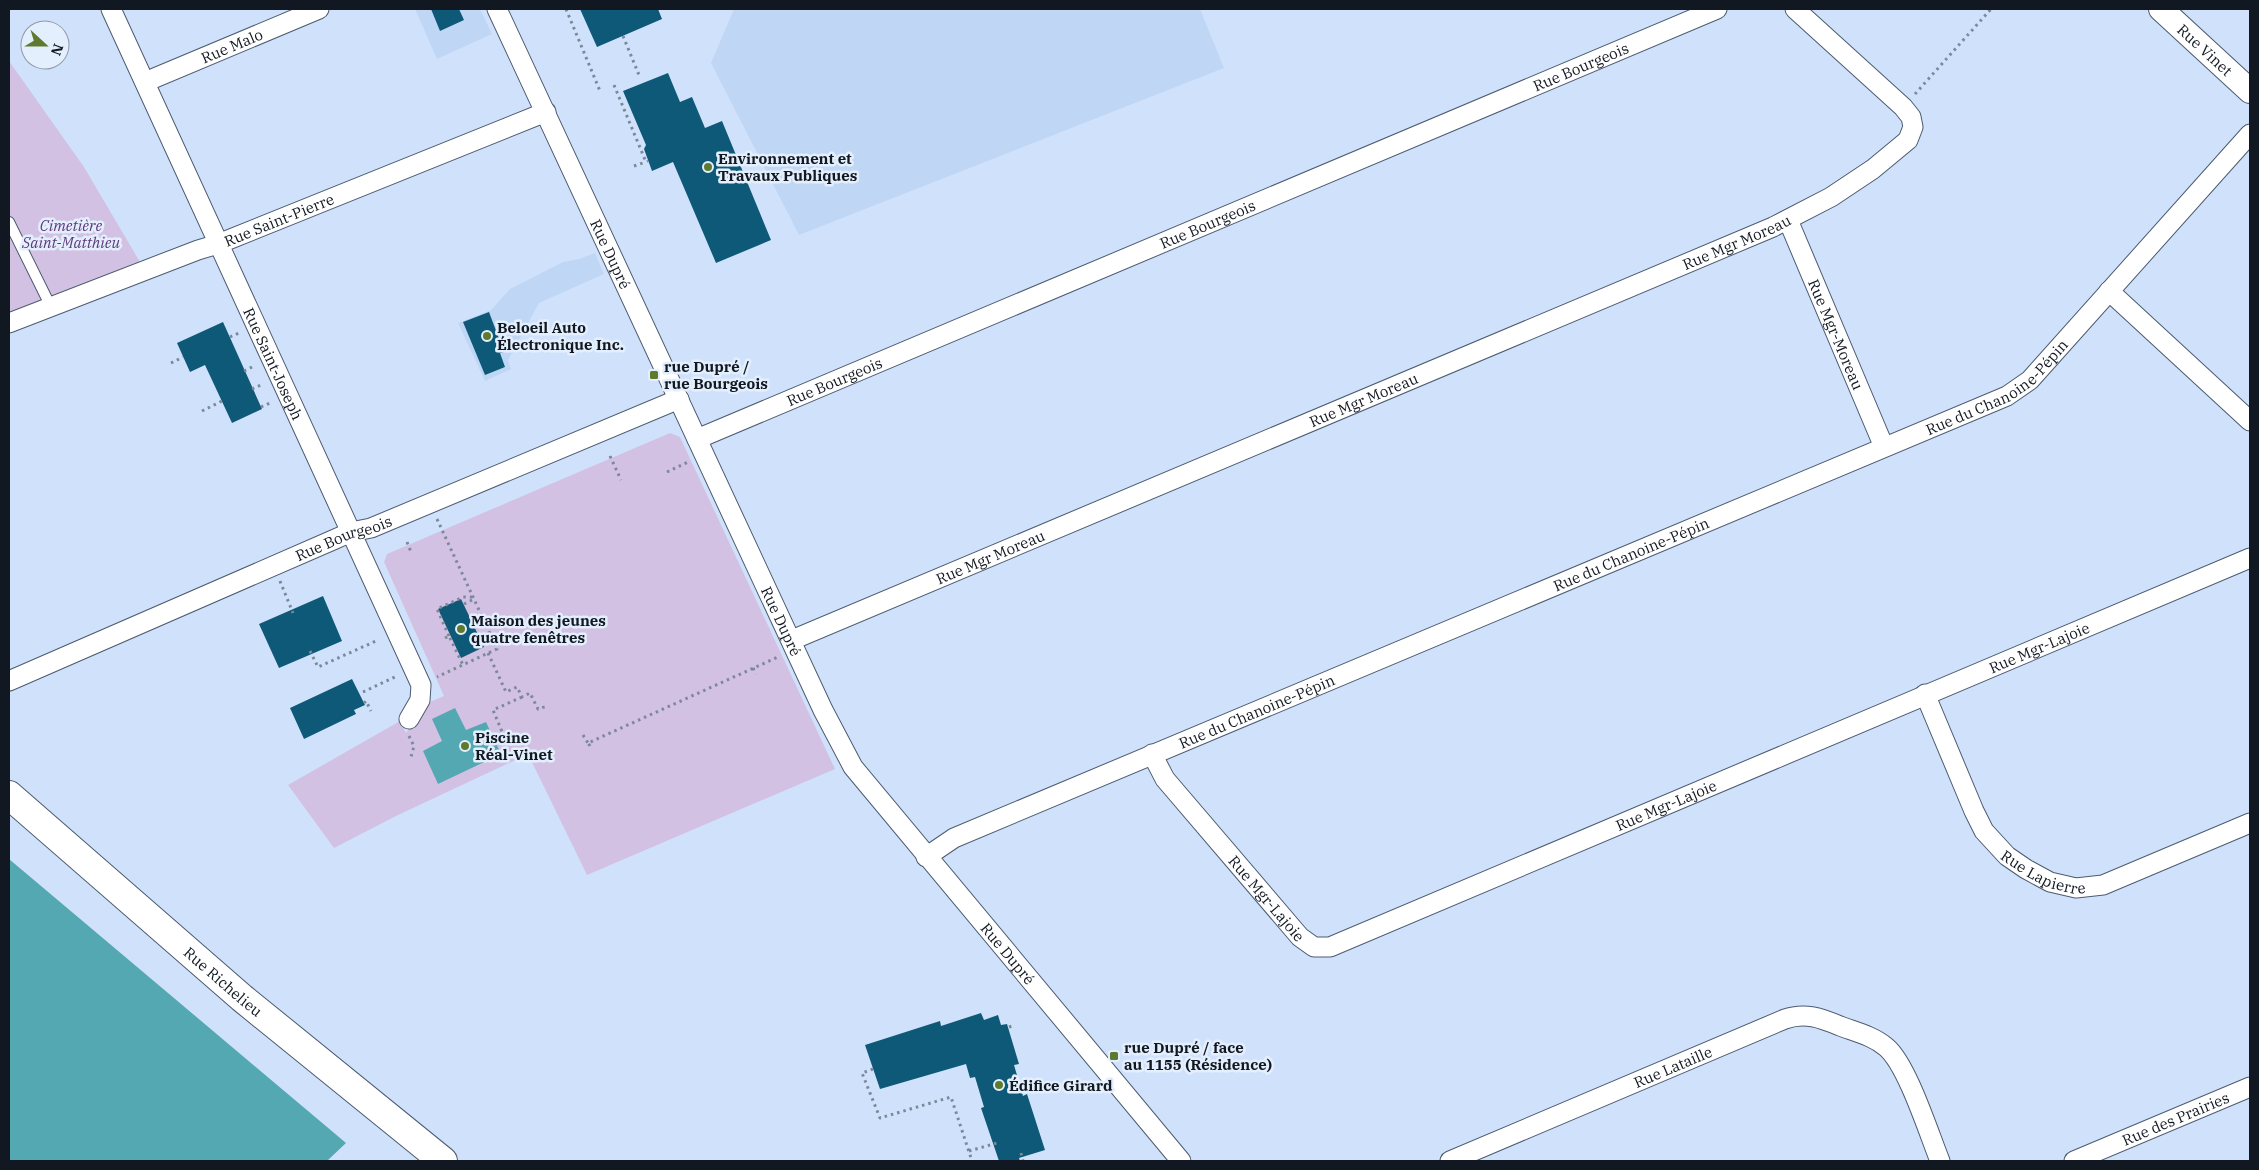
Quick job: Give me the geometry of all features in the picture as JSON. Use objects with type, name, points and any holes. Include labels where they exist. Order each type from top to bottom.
[{"type":"main road","name":"Rue Richelieu","points":[[9,795],[242,998],[443,1161]]},
{"type":"street","name":"Rue Saint-Joseph","points":[[111,9],[421,685],[420,700],[409,726]]},
{"type":"street","name":"Rue Malo","points":[[145,82],[319,9]]},
{"type":"street","name":"Rue Dupré","points":[[496,9],[546,112],[679,399],[788,648],[853,767],[1181,1161]]},
{"type":"street","name":"Rue Bourgeois","points":[[697,439],[1717,9]]},
{"type":"street","name":"Rue Mgr Moreau","points":[[788,648],[1788,220],[1831,197],[1873,169],[1908,140],[1913,127],[1912,117],[1904,107],[1795,9]]},
{"type":"street","name":"Rue Vinet","points":[[2161,9],[2250,91]]},
{"type":"street","name":"Rue Saint-Pierre","points":[[9,323],[218,244],[546,112]]},
{"type":"street","name":"Rue du Chanoine-Pépin","points":[[926,857],[954,838],[1999,400],[2023,386],[2250,134]]},
{"type":"street","name":"Rue Mgr-Moreau","points":[[1788,220],[1884,447]]},
{"type":"street","points":[[2109,291],[2250,421]]},
{"type":"street","name":"Rue Bourgeois","points":[[9,681],[351,532],[371,528],[679,399]]},
{"type":"street","name":"Rue Mgr-Lajoie","points":[[1152,754],[1165,779],[1300,937],[1314,947],[1325,948],[1365,933],[1925,694],[2250,558]]},
{"type":"street","name":"Rue Lapierre","points":[[1925,694],[1984,831],[1998,848],[2016,863],[2050,882],[2076,888],[2103,885],[2250,823]]},
{"type":"street","name":"Rue Lataille","points":[[1450,1161],[1791,1017],[1809,1015],[1822,1018],[1878,1041],[1894,1055],[1906,1078],[1940,1161]]},
{"type":"street","name":"Rue des Prairies","points":[[2074,1161],[2250,1087]]},
{"type":"lane","points":[[9,222],[51,307]]},
{"type":"path","points":[[566,9],[600,91]]},
{"type":"path","points":[[1914,95],[1991,9]]},
{"type":"path","points":[[623,36],[639,75]]},
{"type":"path","points":[[614,85],[647,161],[634,166]]},
{"type":"path","points":[[628,120],[634,118]]},
{"type":"path","points":[[498,334],[506,326]]},
{"type":"path","points":[[230,337],[243,331]]},
{"type":"path","points":[[171,363],[183,357]]},
{"type":"path","points":[[244,371],[258,364]]},
{"type":"path","points":[[252,389],[267,383]]},
{"type":"path","points":[[261,407],[275,400]]},
{"type":"path","points":[[202,411],[222,402]]},
{"type":"path","points":[[610,456],[621,480]]},
{"type":"path","points":[[667,472],[693,459]]},
{"type":"path","points":[[434,678],[497,649],[440,528]]},
{"type":"path","points":[[407,542],[411,552]]},
{"type":"path","points":[[278,577],[293,613]]},
{"type":"path","points":[[463,665],[447,637],[436,608],[463,597],[473,598]]},
{"type":"path","points":[[464,604],[473,598]]},
{"type":"path","points":[[310,651],[318,667],[376,641]]},
{"type":"path","points":[[583,735],[589,745],[753,668],[788,648]]},
{"type":"path","points":[[488,653],[506,692],[517,687],[522,697]]},
{"type":"path","points":[[753,668],[756,674]]},
{"type":"path","points":[[363,692],[400,675]]},
{"type":"path","points":[[494,738],[503,734],[493,710],[530,693],[538,709],[548,706]]},
{"type":"path","points":[[364,703],[366,701],[371,711]]},
{"type":"path","points":[[409,726],[414,746],[411,757]]},
{"type":"path","points":[[1009,1028],[1015,1025]]},
{"type":"path","points":[[873,1070],[862,1073],[880,1118],[951,1097],[972,1161]]},
{"type":"path","points":[[969,1151],[996,1142]]},
{"type":"path","points":[[1021,1152],[1023,1161]]},
{"type":"shaded area","points":[[415,9],[480,9],[492,34],[437,59]]},
{"type":"shaded area","points":[[734,9],[1200,9],[1224,68],[799,235],[711,63]]},
{"type":"shaded area","points":[[595,253],[604,274],[539,303],[508,360],[511,369],[485,381],[458,323],[491,310],[510,289],[563,262]]},
{"type":"shaded area","name":"Piscine Réal-Vinet","points":[[455,708],[466,730],[486,722],[501,754],[438,784],[423,751],[442,741],[432,719]]},
{"type":"shaded area","points":[[9,859],[346,1143],[327,1161],[9,1161]]},
{"type":"green space","name":"Cimetière Saint-Matthieu","points":[[9,61],[84,167],[140,262],[50,297],[9,213]]},
{"type":"green space","name":"Cimetière Saint-Matthieu","points":[[9,231],[42,301],[9,314]]},
{"type":"green space","points":[[670,433],[680,437],[835,769],[587,875],[528,754],[396,816],[334,848],[288,785],[400,721],[406,733],[425,704],[444,696],[384,562],[387,554]]},
{"type":"building","points":[[431,9],[459,9],[464,20],[440,31]]},
{"type":"building","points":[[580,9],[658,9],[662,19],[597,47]]},
{"type":"building","name":"Environnement et Travaux Publiques","points":[[668,73],[680,102],[692,97],[705,128],[722,121],[771,240],[716,263],[673,162],[652,171],[644,149],[646,145],[623,91]]},
{"type":"building","points":[[489,312],[504,352],[500,353],[505,367],[485,375],[463,322]]},
{"type":"building","points":[[223,322],[262,409],[232,423],[205,365],[190,372],[177,343]]},
{"type":"building","points":[[323,596],[342,641],[279,668],[259,624]]},
{"type":"building","points":[[461,599],[484,647],[461,658],[438,609]]},
{"type":"building","points":[[352,679],[365,705],[354,710],[356,714],[304,739],[290,708]]},
{"type":"building","name":"Édifice Girard","points":[[981,1013],[984,1020],[998,1015],[1001,1025],[1007,1024],[1019,1064],[1014,1065],[1023,1096],[1027,1094],[1045,1150],[1019,1158],[1020,1161],[999,1161],[981,1108],[984,1107],[975,1077],[970,1078],[966,1064],[880,1089],[865,1045],[940,1021],[941,1026]]},
{"type":"place","name":"Environnement et Travaux Publiques","points":[[708,167]]},
{"type":"place","name":"Beloeil Auto Électronique Inc.","points":[[487,336]]},
{"type":"place","name":"rue Dupré / rue Bourgeois","points":[[654,375]]},
{"type":"place","name":"Maison des jeunes quatre fenêtres","points":[[461,629]]},
{"type":"place","name":"Piscine Réal-Vinet","points":[[465,746]]},
{"type":"place","name":"rue Dupré / face au 1155 (Résidence)","points":[[1114,1056]]},
{"type":"place","name":"Édifice Girard","points":[[999,1085]]}]
